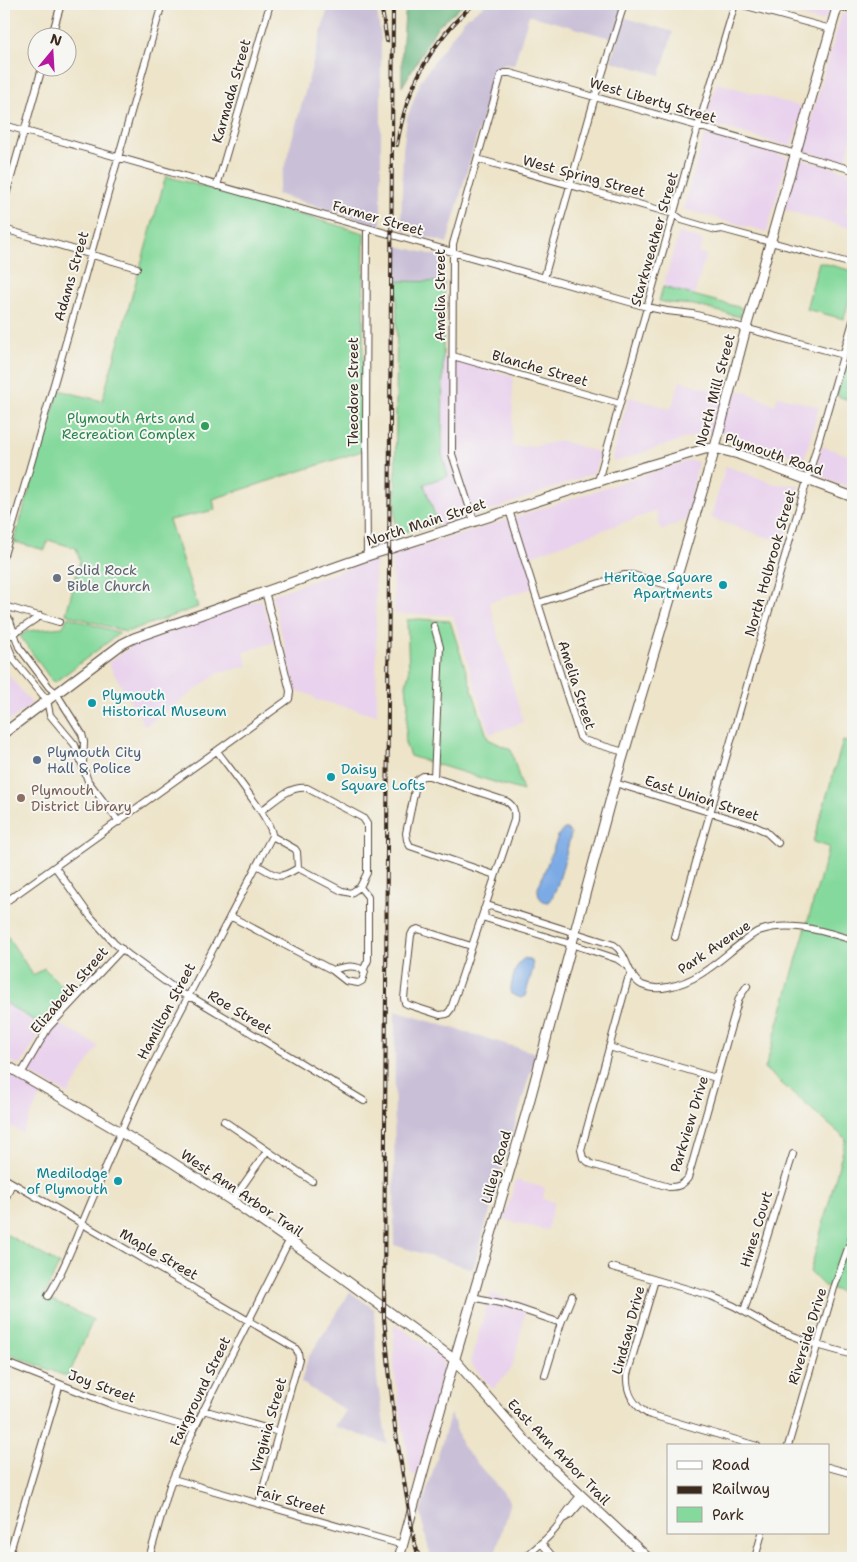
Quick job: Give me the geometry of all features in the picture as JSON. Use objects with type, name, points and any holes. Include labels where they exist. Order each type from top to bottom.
[{"type":"street","points":[[54,28],[61,4]]},
{"type":"street","name":"Adams Street","points":[[4,555],[162,4]]},
{"type":"street","name":"Karmada Street","points":[[217,186],[270,4]]},
{"type":"street","points":[[544,278],[595,97],[624,4]]},
{"type":"street","points":[[737,4],[831,29]]},
{"type":"street","name":"Starkweather Street","points":[[598,481],[698,127],[737,4]]},
{"type":"street","name":"North Mill Street","points":[[615,783],[714,448],[838,4]]},
{"type":"street","name":"West Liberty Street","points":[[504,74],[510,73],[853,170]]},
{"type":"street","name":"Amelia Street","points":[[474,521],[452,454],[453,244],[500,78],[504,74]]},
{"type":"street","points":[[4,202],[39,78]]},
{"type":"street","name":"Farmer Street","points":[[4,125],[647,307],[667,312],[693,314],[844,355]]},
{"type":"street","name":"West Spring Street","points":[[476,159],[674,214],[682,220],[716,230],[722,229],[853,264]]},
{"type":"street","name":"Theodore Street","points":[[367,228],[367,556]]},
{"type":"street","points":[[4,229],[137,268]]},
{"type":"street","name":"North Holbrook Street","points":[[675,937],[853,321]]},
{"type":"street","name":"Blanche Street","points":[[452,356],[620,404]]},
{"type":"street","name":"North Main Street","points":[[4,733],[122,644],[149,632],[474,521],[705,448],[714,448]]},
{"type":"street","name":"Plymouth Road","points":[[714,448],[738,454],[853,497]]},
{"type":"street","name":"Amelia Street","points":[[509,510],[581,739],[624,752]]},
{"type":"street","points":[[538,603],[624,575],[633,575],[674,587]]},
{"type":"street","points":[[4,903],[287,701],[290,694],[265,591]]},
{"type":"street","points":[[4,606],[59,622]]},
{"type":"street","points":[[4,612],[10,621],[19,647],[56,693],[82,734],[84,742],[83,765]]},
{"type":"street","points":[[40,616],[15,634],[4,637],[14,660],[47,700],[50,715],[75,745],[88,780],[94,790],[119,822]]},
{"type":"street","points":[[434,626],[440,647],[434,778]]},
{"type":"street","points":[[217,750],[261,811],[273,830],[272,836],[295,849],[297,852],[298,868]]},
{"type":"street","points":[[471,946],[418,929],[413,931],[411,935],[405,1002],[409,1006],[440,1015],[447,1014],[451,1009],[514,820],[515,811],[513,805],[506,802],[434,778],[423,776],[417,780],[406,833],[410,846],[495,876]]},
{"type":"street","name":"East Union Street","points":[[615,783],[754,826],[765,831],[778,843]]},
{"type":"street","name":"Lilley Road","points":[[399,1558],[472,1297],[526,1114],[539,1059],[615,783]]},
{"type":"street","points":[[261,811],[291,789],[298,787],[307,788],[362,818],[367,824],[367,873],[360,887],[351,893],[342,891],[298,868]]},
{"type":"street","name":"Hamilton Street","points":[[48,1296],[61,1273],[142,1084],[272,836]]},
{"type":"street","points":[[257,865],[277,877],[282,877],[298,868]]},
{"type":"street","name":"Roe Street","points":[[55,867],[101,929],[122,949],[188,996],[364,1101]]},
{"type":"street","points":[[230,916],[332,970],[346,981],[358,983],[362,981],[363,971],[368,960],[368,897],[360,887]]},
{"type":"street","name":"Park Avenue","points":[[484,910],[490,906],[614,945],[623,953],[627,966],[635,979],[641,984],[656,989],[679,986],[695,978],[759,931],[783,927],[803,928],[853,940]]},
{"type":"street","points":[[484,910],[485,918],[617,959],[627,966]]},
{"type":"street","name":"Elizabeth Street","points":[[21,1074],[48,1028],[122,949]]},
{"type":"street","points":[[332,970],[355,966],[363,971]]},
{"type":"street","name":"Parkview Drive","points":[[632,972],[628,979],[581,1150],[583,1158],[591,1164],[674,1187],[681,1185],[688,1178],[739,998],[748,986]]},
{"type":"street","points":[[609,1047],[716,1078]]},
{"type":"street","name":"West Ann Arbor Trail","points":[[4,1064],[185,1170],[336,1273],[455,1360]]},
{"type":"street","points":[[224,1121],[312,1181]]},
{"type":"street","points":[[232,1201],[267,1150]]},
{"type":"street","name":"Hines Court","points":[[744,1311],[792,1154]]},
{"type":"street","name":"Maple Street","points":[[4,1178],[295,1348],[299,1354]]},
{"type":"street","points":[[4,1202],[12,1183]]},
{"type":"street","name":"Riverside Drive","points":[[789,1444],[834,1288],[853,1234]]},
{"type":"street","name":"Fairground Street","points":[[149,1558],[172,1479],[194,1429],[289,1241]]},
{"type":"street","points":[[612,1267],[711,1296],[729,1303],[775,1329],[817,1345],[853,1355]]},
{"type":"street","name":"Lindsay Drive","points":[[655,1280],[627,1376],[627,1388],[633,1401],[648,1414],[750,1444]]},
{"type":"street","points":[[544,1375],[572,1296]]},
{"type":"street","points":[[472,1297],[505,1304],[561,1323]]},
{"type":"street","name":"Virginia Street","points":[[258,1503],[299,1354]]},
{"type":"street","name":"East Ann Arbor Trail","points":[[455,1360],[525,1442],[639,1555],[648,1558]]},
{"type":"street","name":"Joy Street","points":[[4,1362],[113,1405],[194,1429]]},
{"type":"street","points":[[8,1558],[60,1384]]},
{"type":"street","points":[[203,1410],[278,1432]]},
{"type":"street","points":[[830,1467],[853,1474]]},
{"type":"street","name":"Fair Street","points":[[172,1479],[403,1545]]},
{"type":"street","points":[[524,1558],[542,1543],[563,1518],[570,1515],[582,1498]]},
{"type":"street","points":[[755,1558],[762,1534]]},
{"type":"street","points":[[542,1543],[554,1558]]},
{"type":"shaded area","points":[[329,4],[376,4],[381,38],[381,226],[277,194]]},
{"type":"shaded area","points":[[486,4],[627,4],[623,17],[673,32],[660,75],[611,61],[617,40],[529,15],[514,65],[503,64],[495,71],[447,243],[401,229],[403,150],[407,118],[421,80],[464,20]]},
{"type":"shaded area","points":[[758,4],[818,4],[829,7],[826,19],[819,21]]},
{"type":"shaded area","points":[[842,13],[853,16],[853,133],[845,163],[802,150]]},
{"type":"shaded area","points":[[717,83],[803,107],[791,147],[705,122]]},
{"type":"shaded area","points":[[705,134],[788,157],[767,232],[683,209]]},
{"type":"shaded area","points":[[798,158],[853,173],[853,183],[845,212],[853,214],[853,229],[784,210]]},
{"type":"shaded area","points":[[679,233],[703,240],[699,253],[706,255],[694,295],[663,287]]},
{"type":"shaded area","points":[[397,246],[442,257],[444,282],[397,281]]},
{"type":"shaded area","points":[[443,356],[513,376],[512,447],[535,446],[562,441],[600,453],[594,473],[479,515],[440,527],[424,484],[448,475],[442,454]]},
{"type":"shaded area","points":[[680,381],[713,390],[743,391],[775,405],[778,396],[819,407],[804,460],[729,433],[702,433],[614,462],[612,458],[629,397],[671,409]]},
{"type":"shaded area","points":[[822,446],[853,457],[853,482],[851,488],[815,474]]},
{"type":"shaded area","points":[[690,460],[698,462],[687,519],[661,531],[656,511],[530,556],[539,586],[489,602],[523,722],[490,734],[453,615],[395,614],[391,555],[466,533]]},
{"type":"shaded area","points":[[726,466],[775,484],[799,485],[784,543],[711,518]]},
{"type":"shaded area","points":[[375,559],[377,715],[317,701],[313,696],[296,690],[272,595]]},
{"type":"shaded area","points":[[261,599],[275,642],[244,652],[248,666],[218,673],[145,726],[108,663],[133,645]]},
{"type":"shaded area","points":[[4,669],[32,704],[4,725]]},
{"type":"shaded area","points":[[4,1002],[44,1026],[20,1066],[4,1057]]},
{"type":"shaded area","points":[[395,1011],[536,1053],[473,1269],[394,1245]]},
{"type":"shaded area","points":[[58,1023],[98,1046],[68,1094],[31,1074],[29,1067],[49,1032]]},
{"type":"shaded area","points":[[4,1070],[42,1092],[22,1133],[4,1122]]},
{"type":"shaded area","points":[[516,1180],[545,1188],[543,1199],[554,1202],[547,1230],[504,1220]]},
{"type":"shaded area","points":[[350,1292],[374,1309],[377,1379],[387,1444],[334,1426],[346,1411],[301,1382],[308,1358]]},
{"type":"shaded area","points":[[491,1293],[527,1305],[512,1368],[493,1389],[470,1363]]},
{"type":"shaded area","points":[[394,1323],[440,1356],[444,1365],[417,1476],[411,1474],[399,1403],[394,1368]]},
{"type":"shaded area","points":[[451,1413],[462,1446],[510,1501],[494,1558],[431,1558],[420,1513]]},
{"type":"green space","points":[[406,4],[464,4],[437,27],[402,87],[402,51]]},
{"type":"green space","name":"Plymouth Arts and Recreation Complex","points":[[166,176],[364,233],[362,451],[213,499],[215,510],[169,520],[198,607],[126,632],[66,614],[80,561],[76,548],[48,540],[45,550],[14,542],[59,390],[102,401]]},
{"type":"green space","points":[[819,262],[853,271],[853,285],[844,319],[806,309]]},
{"type":"green space","points":[[397,281],[444,282],[442,454],[448,476],[424,484],[438,524],[395,534]]},
{"type":"green space","points":[[663,287],[742,308],[740,317],[694,305],[659,301]]},
{"type":"green space","points":[[846,362],[853,364],[853,401],[837,396]]},
{"type":"green space","points":[[68,617],[120,633],[55,682],[52,681],[20,636],[28,631],[63,627]]},
{"type":"green space","points":[[407,620],[450,621],[488,739],[511,750],[523,791],[410,756],[405,743],[408,704],[406,685],[409,673]]},
{"type":"green space","points":[[843,741],[853,744],[853,1296],[824,1286],[810,1272],[846,1139],[765,1069],[829,847],[813,842]]},
{"type":"green space","points":[[4,931],[33,975],[44,968],[68,992],[38,1023],[4,1002]]},
{"type":"green space","points":[[4,1233],[59,1264],[44,1296],[93,1320],[68,1377],[4,1352]]},
{"type":"water","points":[[564,829],[567,829],[571,834],[559,881],[552,898],[548,902],[543,901],[538,894],[538,888],[558,836]]},
{"type":"water","points":[[525,958],[532,961],[533,969],[525,996],[521,998],[511,994],[510,991],[516,968],[521,960]]},
{"type":"railway","points":[[381,4],[387,41]]},
{"type":"railway","points":[[393,4],[384,1318],[395,1428],[414,1540],[419,1558]]},
{"type":"railway","points":[[397,145],[407,105],[423,67],[445,34],[474,4]]},
{"type":"railway","points":[[826,4],[853,12]]},
{"type":"place","name":"Plymouth Arts and Recreation Complex","points":[[205,426]]},
{"type":"place","name":"Solid Rock Bible Church","points":[[57,578]]},
{"type":"place","name":"Heritage Square Apartments","points":[[723,585]]},
{"type":"place","name":"Plymouth Historical Museum","points":[[92,703]]},
{"type":"place","name":"Plymouth City Hall & Police","points":[[37,760]]},
{"type":"place","name":"Daisy Square Lofts","points":[[331,777]]},
{"type":"place","name":"Plymouth District Library","points":[[21,798]]},
{"type":"place","name":"Medilodge of Plymouth","points":[[118,1181]]}]
